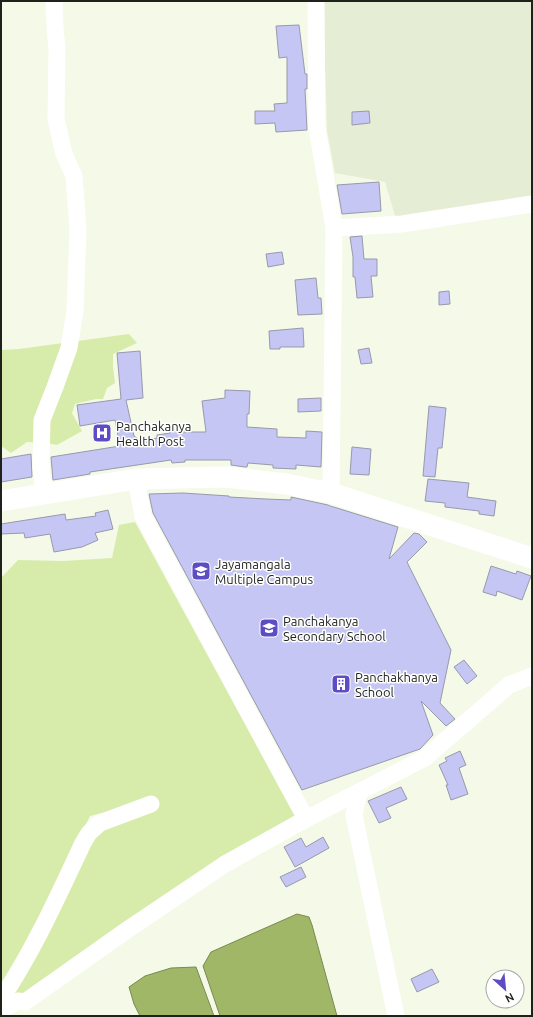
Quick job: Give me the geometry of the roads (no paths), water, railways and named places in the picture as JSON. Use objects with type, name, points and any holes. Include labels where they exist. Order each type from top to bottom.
[{"type":"street","points":[[44,494],[41,467],[42,420],[69,348],[75,311],[78,230],[74,176],[64,154],[56,119],[57,49],[54,1]]},
{"type":"street","points":[[316,1],[317,128],[334,228],[330,493]]},
{"type":"street","points":[[334,228],[402,224],[532,204]]},
{"type":"street","points":[[1,501],[136,479],[226,477],[286,484],[330,493],[532,558]]},
{"type":"street","points":[[136,479],[143,516],[306,820]]},
{"type":"street","points":[[1,1010],[18,1001],[25,1002],[127,930],[225,864],[425,758],[510,685],[532,676]]},
{"type":"street","points":[[359,792],[354,814],[396,1016]]},
{"type":"street","points":[[1,999],[18,974],[48,918],[89,833],[100,823],[151,804]]},
{"type":"place","name":"Panchakanya Health Post","points":[[102,433]]},
{"type":"place","name":"Jayamangala Multiple Campus","points":[[201,571]]},
{"type":"place","name":"Panchakanya Secondary School","points":[[269,628]]},
{"type":"place","name":"Panchakhanya School","points":[[341,684]]}]
